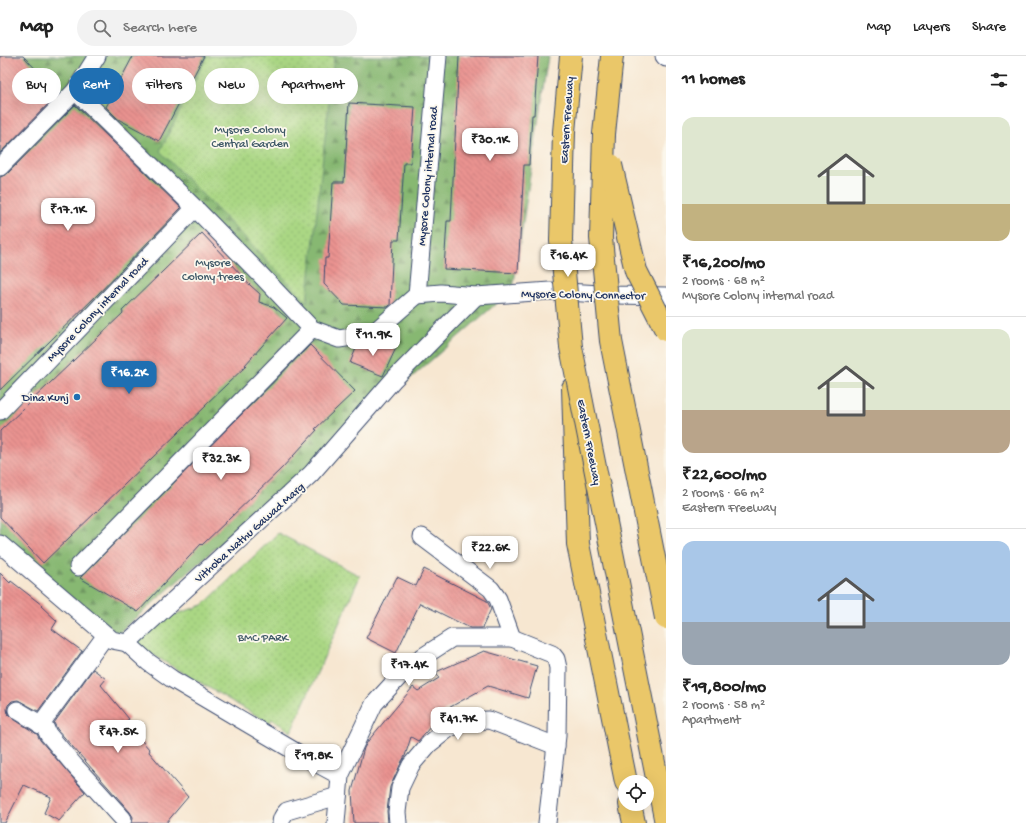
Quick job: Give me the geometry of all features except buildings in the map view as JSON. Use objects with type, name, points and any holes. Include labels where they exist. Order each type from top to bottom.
[{"type":"highway","name":"Eastern Freeway","points":[[571,56],[564,132],[561,240],[571,347],[666,823]]},
{"type":"highway","points":[[612,56],[604,134],[601,238],[611,341],[666,618]]},
{"type":"highway","points":[[604,134],[636,271],[666,330]]},
{"type":"highway","points":[[571,347],[578,544],[625,775]]},
{"type":"highway","points":[[631,811],[634,823]]},
{"type":"street","points":[[89,68],[97,56]]},
{"type":"street","name":"Mysore Colony internal road","points":[[417,295],[438,56]]},
{"type":"street","points":[[0,168],[69,97]]},
{"type":"street","points":[[88,104],[195,208],[312,329],[339,339],[372,334],[417,295],[441,293],[476,296]]},
{"type":"street","name":"Mysore Colony internal road","points":[[0,411],[195,208]]},
{"type":"street","name":"Mysore Colony Connector","points":[[476,296],[550,291],[666,296]]},
{"type":"street","name":"Vithoba Nathu Gawad Marg","points":[[127,643],[311,474],[394,379],[476,296]]},
{"type":"street","points":[[78,567],[312,329]]},
{"type":"street","points":[[422,537],[492,589],[498,599],[512,638]]},
{"type":"street","points":[[0,544],[106,636],[112,640],[127,643],[148,662],[172,679],[300,755],[340,776]]},
{"type":"street","points":[[40,725],[106,636]]},
{"type":"street","points":[[336,823],[340,776],[374,704],[410,665],[452,638],[512,638],[552,654],[556,659],[558,668],[556,746],[547,823]]},
{"type":"street","points":[[17,710],[46,729],[48,734],[74,766],[123,818]]},
{"type":"street","points":[[398,823],[397,812],[400,788],[411,765],[429,744],[448,729],[465,721],[489,720],[556,746]]},
{"type":"street","points":[[281,823],[283,815],[287,811],[338,796]]},
{"type":"green space","name":"Mysore Colony trees","points":[[0,56],[548,56],[513,289],[117,634],[109,626],[0,544]]},
{"type":"green space","name":"Mysore Colony Central Garden","points":[[207,56],[334,56],[333,68],[267,68],[267,104],[329,104],[307,302],[160,151],[183,104],[196,104],[196,78]]},
{"type":"green space","name":"BMC PARK","points":[[278,533],[360,576],[291,732],[272,719],[269,723],[117,634],[203,605]]},
{"type":"place","name":"Dina Kunj","points":[[77,397]]}]
